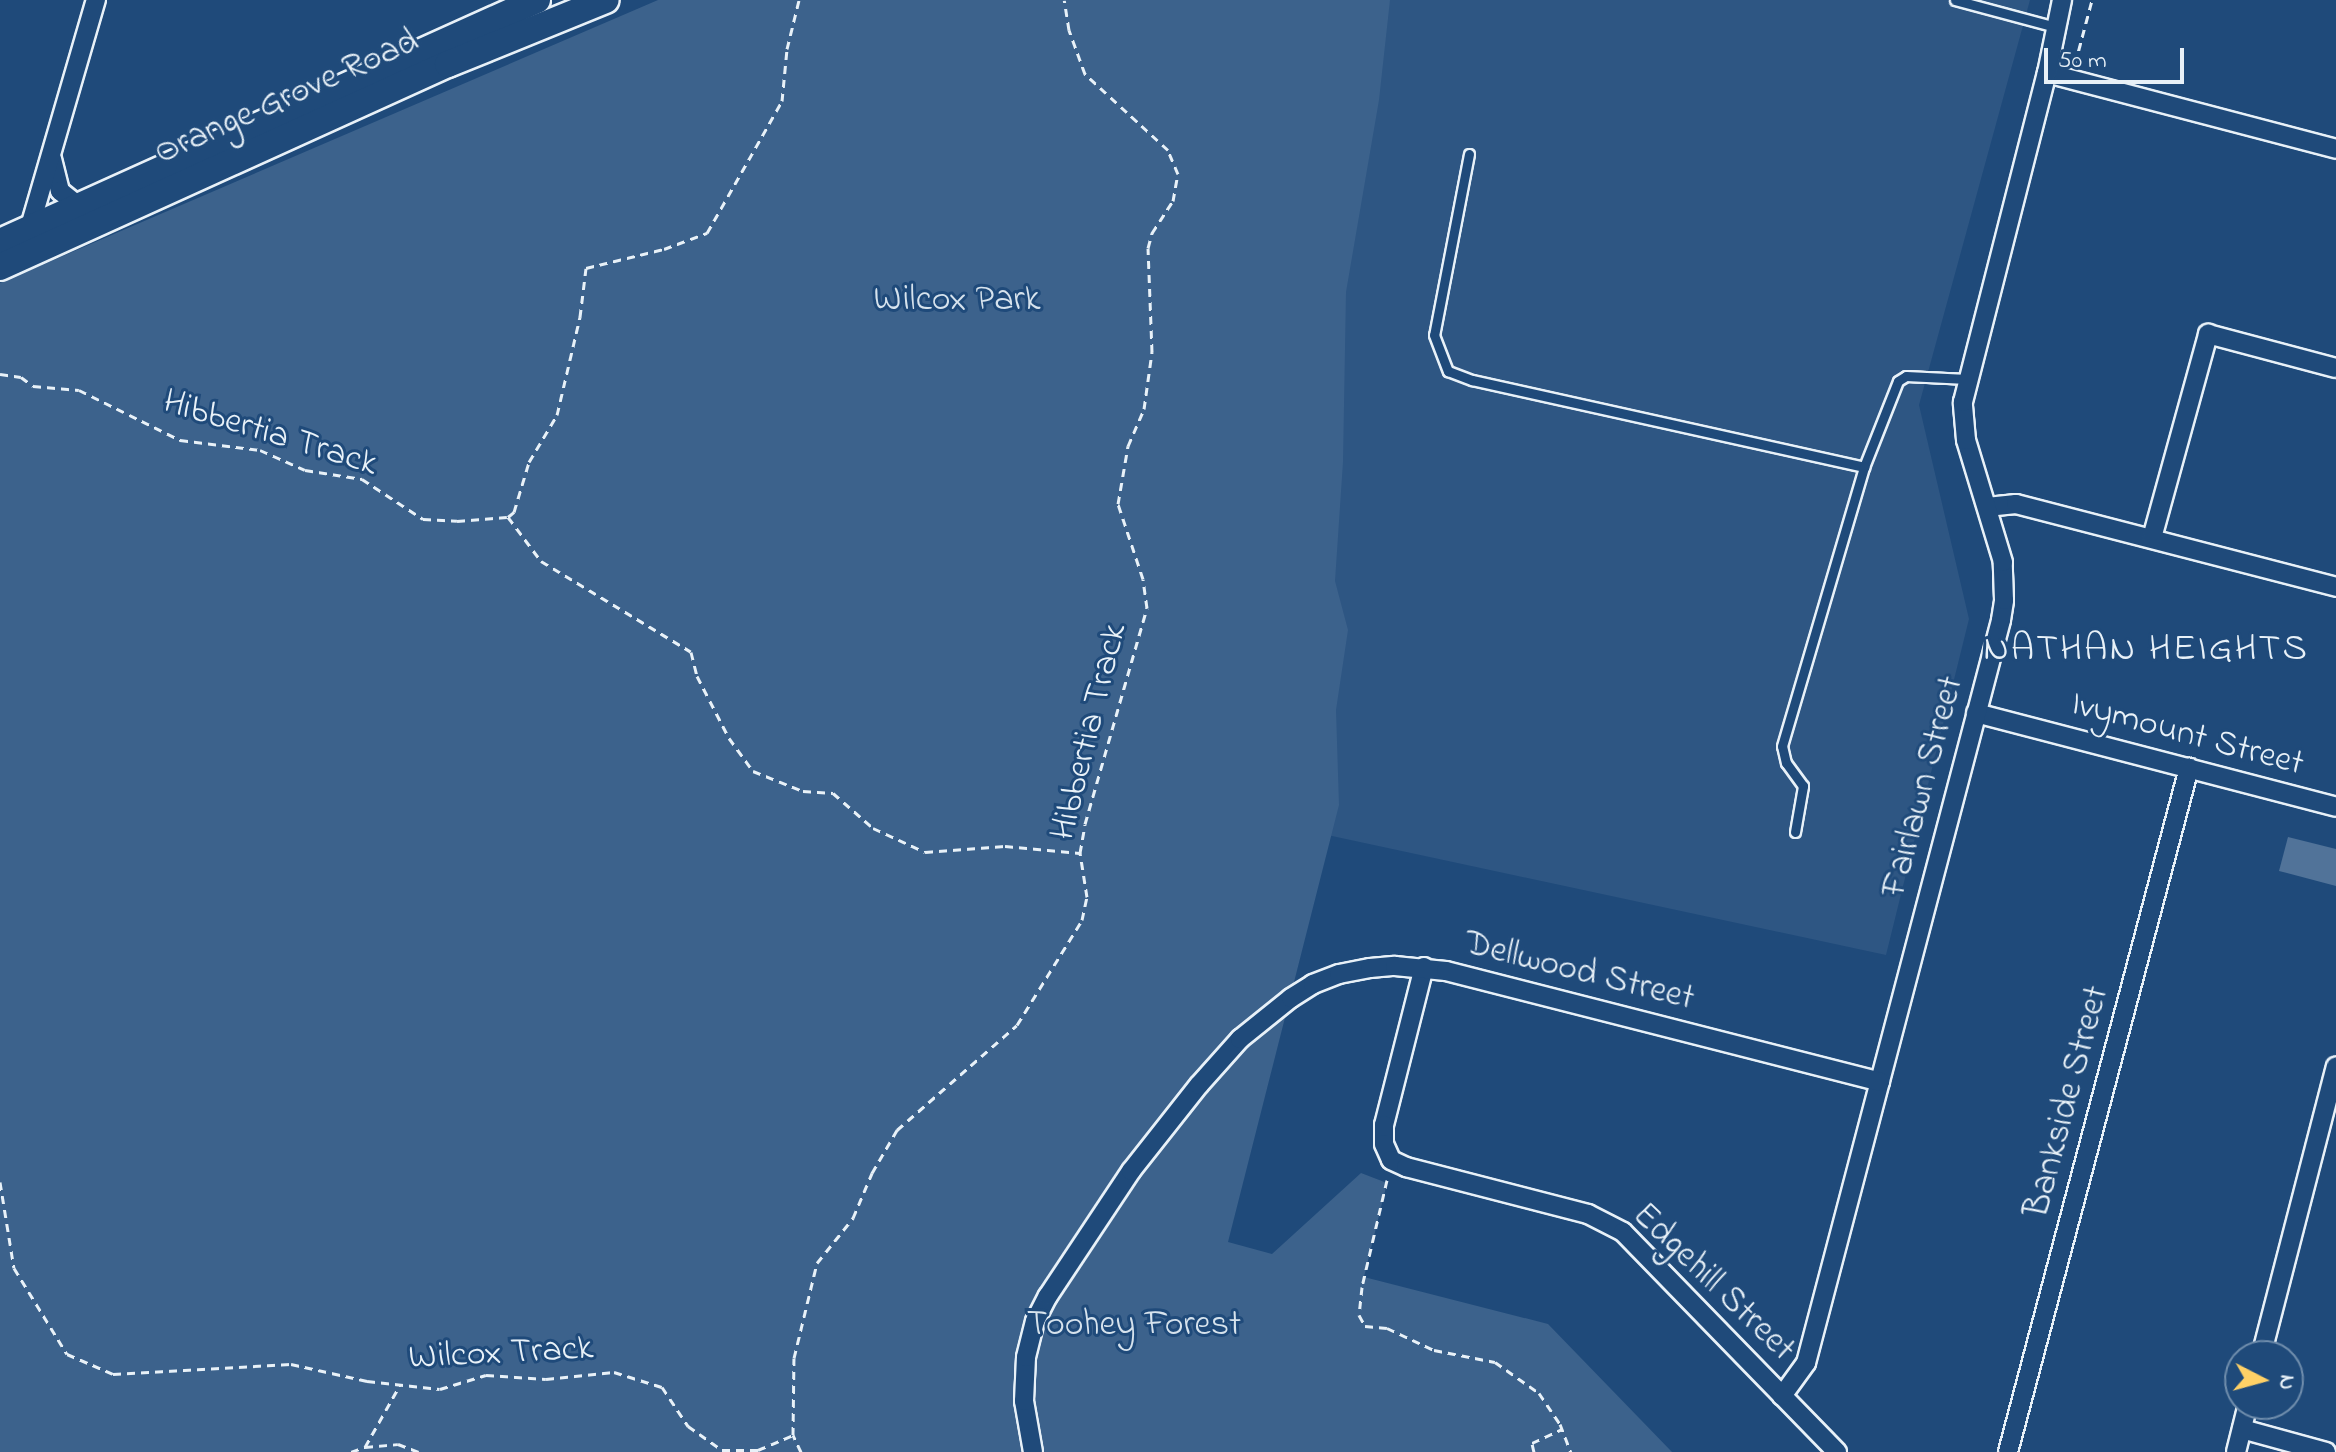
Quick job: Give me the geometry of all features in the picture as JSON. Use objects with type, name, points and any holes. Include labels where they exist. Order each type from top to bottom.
[{"type":"main road","name":"Orange Grove Road","points":[[0,242],[537,0]]},
{"type":"main road","name":"Orange Grove Road","points":[[0,267],[434,71],[606,0]]},
{"type":"street","points":[[29,230],[96,0]]},
{"type":"street","name":"Fairlawn Street","points":[[1782,1396],[1806,1363],[2004,600],[2003,562],[1963,420],[1967,379],[2047,73],[2062,0]]},
{"type":"street","points":[[2047,73],[2336,149]]},
{"type":"street","points":[[52,159],[60,191],[80,207]]},
{"type":"street","points":[[2152,538],[2208,334],[2336,368]]},
{"type":"street","points":[[1987,507],[2016,504],[2336,587]]},
{"type":"street","name":"Ivymount Street","points":[[1976,713],[2336,807]]},
{"type":"street","name":"Bankside Street","points":[[2008,1452],[2189,768]]},
{"type":"street","name":"Dellwood Street","points":[[1033,1452],[1024,1401],[1026,1357],[1035,1321],[1048,1296],[1131,1171],[1199,1085],[1240,1039],[1268,1014],[1313,984],[1339,974],[1395,966],[1424,967],[1880,1082]]},
{"type":"street","points":[[1391,1160],[1384,1144],[1384,1125],[1424,967]]},
{"type":"street","points":[[2265,1340],[2336,1067]]},
{"type":"street","name":"Edgehill Street","points":[[1391,1160],[1406,1167],[1607,1222],[1623,1232],[1837,1452]]},
{"type":"street","points":[[2236,1452],[2244,1420]]},
{"type":"street","points":[[2242,1429],[2326,1452]]},
{"type":"lane","points":[[1955,0],[2056,27]]},
{"type":"lane","points":[[1469,154],[1434,335],[1448,371],[1472,380],[1864,467]]},
{"type":"lane","points":[[1795,832],[1803,786],[1786,763],[1782,746],[1864,467],[1898,381],[1906,376],[1967,379]]},
{"type":"path","points":[[799,0],[787,49],[782,101],[707,233],[664,249],[586,268],[580,317],[557,415],[529,462],[514,512],[508,517],[541,561],[691,652],[697,676],[729,738],[753,771],[803,791],[833,793],[873,828],[925,852],[1005,846],[1080,853]]},
{"type":"path","name":"Hibbertia Track","points":[[793,1435],[794,1358],[817,1263],[853,1218],[872,1173],[897,1130],[1017,1025],[1082,920],[1087,897],[1080,853],[1085,824],[1147,608],[1143,579],[1118,504],[1128,446],[1144,409],[1152,352],[1148,248],[1152,233],[1173,201],[1178,174],[1168,150],[1085,74],[1069,30],[1064,0]]},
{"type":"path","points":[[2071,79],[2092,0]]},
{"type":"path","name":"Hibbertia Track","points":[[0,374],[21,377],[33,386],[79,390],[180,440],[260,450],[305,470],[362,479],[423,519],[457,521],[508,517]]},
{"type":"path","points":[[1391,1160],[1362,1287],[1359,1315],[1365,1326],[1387,1328],[1434,1350],[1495,1362],[1539,1393],[1562,1429],[1571,1452]]},
{"type":"path","name":"Wilcox Track","points":[[0,1182],[14,1268],[67,1354],[113,1374],[291,1364],[400,1385],[440,1389],[486,1375],[546,1379],[614,1372],[662,1387],[688,1426],[722,1450],[758,1450],[793,1435]]},
{"type":"path","points":[[365,1447],[400,1385]]},
{"type":"path","points":[[1534,1452],[1532,1443],[1562,1429]]},
{"type":"path","points":[[793,1435],[801,1452]]},
{"type":"path","points":[[351,1452],[365,1447],[398,1444],[410,1446],[419,1452]]},
{"type":"shaded area","points":[[1348,0],[2030,0],[1919,405],[1969,619],[1886,955],[1332,836],[1142,789],[0,1452],[0,361]]},
{"type":"green space","points":[[658,0],[1390,0],[1379,100],[1346,292],[1343,462],[1335,581],[1348,630],[1336,710],[1339,805],[1228,1242],[1272,1254],[1361,1173],[1387,1183],[1364,1277],[1548,1324],[1672,1452],[0,1452],[0,283]]},
{"type":"building","points":[[2288,837],[2336,849],[2336,886],[2279,871]]},
{"type":"district","name":"NATHAN HEIGHTS","points":[[2146,651]]},
{"type":"park label","name":"Wilcox Park","points":[[957,301]]},
{"type":"park label","name":"Toohey Forest","points":[[1134,1326]]}]
